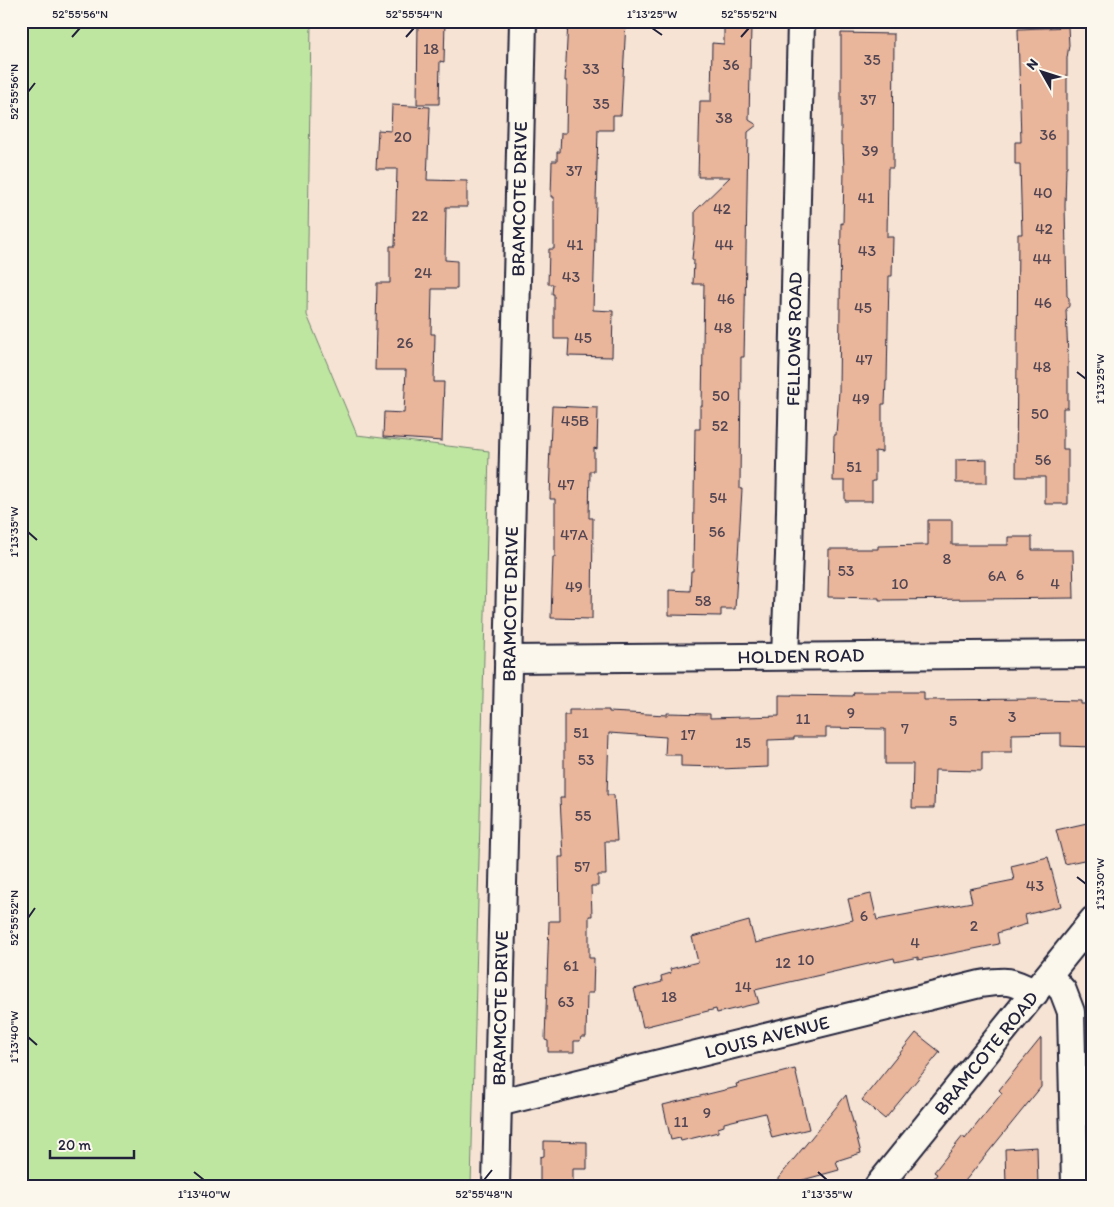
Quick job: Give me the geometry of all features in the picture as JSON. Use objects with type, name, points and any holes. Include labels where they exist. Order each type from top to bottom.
[{"type":"street","name":"BRAMCOTE DRIVE","points":[[496,1186],[523,21]]},
{"type":"street","name":"FELLOWS ROAD","points":[[785,656],[801,21]]},
{"type":"street","name":"HOLDEN ROAD","points":[[508,659],[1093,654]]},
{"type":"street","name":"BRAMCOTE ROAD","points":[[878,1186],[1093,920]]},
{"type":"street","name":"LOUIS AVENUE","points":[[498,1103],[980,984],[1004,981],[1042,984]]},
{"type":"street","points":[[1042,984],[1063,991],[1071,1012],[1075,1186]]},
{"type":"green space","points":[[21,21],[311,21],[307,315],[357,435],[489,451],[471,1186],[21,1186]]},
{"type":"building","points":[[418,21],[445,21],[444,62],[440,61],[439,104],[417,104]]},
{"type":"building","points":[[568,21],[626,21],[621,115],[613,115],[613,130],[598,130],[593,310],[613,311],[612,357],[568,356],[569,339],[554,339],[553,284],[548,284],[549,249],[554,249],[554,197],[551,197],[552,161],[557,161],[557,152],[560,152],[561,133],[566,133],[567,81],[565,81]]},
{"type":"building","points":[[724,24],[751,25],[749,120],[757,125],[748,132],[744,357],[741,357],[740,489],[742,489],[735,609],[721,609],[721,616],[669,615],[669,590],[690,591],[691,571],[693,571],[695,429],[700,429],[700,406],[702,406],[704,284],[693,284],[694,260],[692,259],[695,211],[730,177],[698,177],[700,101],[711,101],[712,43],[724,44]]},
{"type":"building","points":[[1068,27],[1065,206],[1067,296],[1069,298],[1069,306],[1066,310],[1068,408],[1063,408],[1063,449],[1068,449],[1068,504],[1045,504],[1045,477],[1016,477],[1018,234],[1022,234],[1020,164],[1015,164],[1015,142],[1021,142],[1018,29]]},
{"type":"building","points":[[841,33],[894,34],[893,168],[888,168],[887,237],[893,237],[892,276],[889,276],[887,381],[885,404],[882,404],[882,452],[875,451],[875,481],[872,481],[872,501],[845,501],[845,481],[833,481],[834,435],[836,435],[839,391],[841,223],[843,224],[844,169],[843,145],[841,145]]},
{"type":"building","points":[[392,105],[430,107],[427,180],[467,181],[467,207],[446,207],[445,260],[457,261],[457,289],[432,289],[431,334],[435,334],[434,382],[444,382],[442,441],[383,437],[384,412],[404,413],[406,370],[375,370],[377,283],[390,283],[390,246],[395,246],[397,169],[376,169],[378,130],[391,131]]},
{"type":"building","points":[[552,406],[598,408],[597,449],[594,448],[594,471],[590,471],[589,518],[593,518],[592,619],[551,618],[553,557],[555,557],[555,499],[550,499],[551,469],[549,469]]},
{"type":"building","points":[[987,459],[987,483],[956,483],[956,460]]},
{"type":"building","points":[[928,520],[952,520],[952,545],[1008,545],[1008,537],[1032,537],[1032,550],[1073,550],[1074,598],[879,600],[879,598],[828,597],[829,549],[878,549],[878,546],[928,545]]},
{"type":"building","points":[[854,692],[924,692],[924,700],[1037,699],[1081,701],[1081,704],[1093,704],[1093,747],[1061,746],[1061,733],[1012,734],[1012,752],[982,752],[982,771],[935,770],[934,808],[912,808],[913,764],[885,764],[885,729],[826,728],[826,737],[794,737],[794,739],[768,740],[768,767],[720,769],[719,767],[681,766],[681,755],[665,755],[666,737],[609,733],[607,795],[614,795],[617,841],[605,841],[606,875],[598,875],[598,886],[591,886],[592,916],[589,916],[589,958],[594,958],[593,993],[587,993],[586,1037],[581,1037],[580,1041],[574,1041],[574,1052],[548,1052],[548,1041],[545,1040],[549,921],[560,921],[559,857],[563,857],[560,798],[564,798],[564,715],[569,715],[569,710],[609,710],[609,712],[667,715],[667,713],[710,714],[710,718],[779,716],[779,695],[853,696]]},
{"type":"building","points":[[1087,823],[1093,848],[1093,858],[1065,864],[1056,830]]},
{"type":"building","points":[[1048,857],[1061,906],[1025,915],[1027,924],[997,933],[999,944],[918,960],[918,957],[895,962],[894,958],[755,990],[759,1003],[717,1013],[716,1009],[643,1027],[634,989],[662,982],[661,976],[671,973],[670,969],[698,962],[692,937],[749,921],[755,943],[853,920],[848,899],[871,894],[877,920],[972,902],[969,889],[1014,880],[1011,866]]},
{"type":"building","points":[[916,1033],[940,1052],[885,1119],[862,1100]]},
{"type":"building","points":[[1041,1038],[1041,1087],[961,1186],[928,1186],[937,1174],[934,1172],[963,1136],[965,1139],[1002,1093],[999,1090]]},
{"type":"building","points":[[795,1069],[809,1129],[772,1138],[765,1113],[724,1123],[724,1126],[718,1128],[718,1132],[681,1141],[680,1138],[671,1140],[663,1105],[737,1087],[736,1084]]},
{"type":"building","points":[[846,1095],[861,1153],[836,1161],[839,1170],[781,1186],[772,1186]]},
{"type":"building","points":[[544,1141],[587,1142],[587,1169],[573,1169],[573,1185],[540,1184],[540,1157],[544,1156]]},
{"type":"building","points":[[1037,1147],[1038,1186],[1006,1186],[1005,1149]]}]
